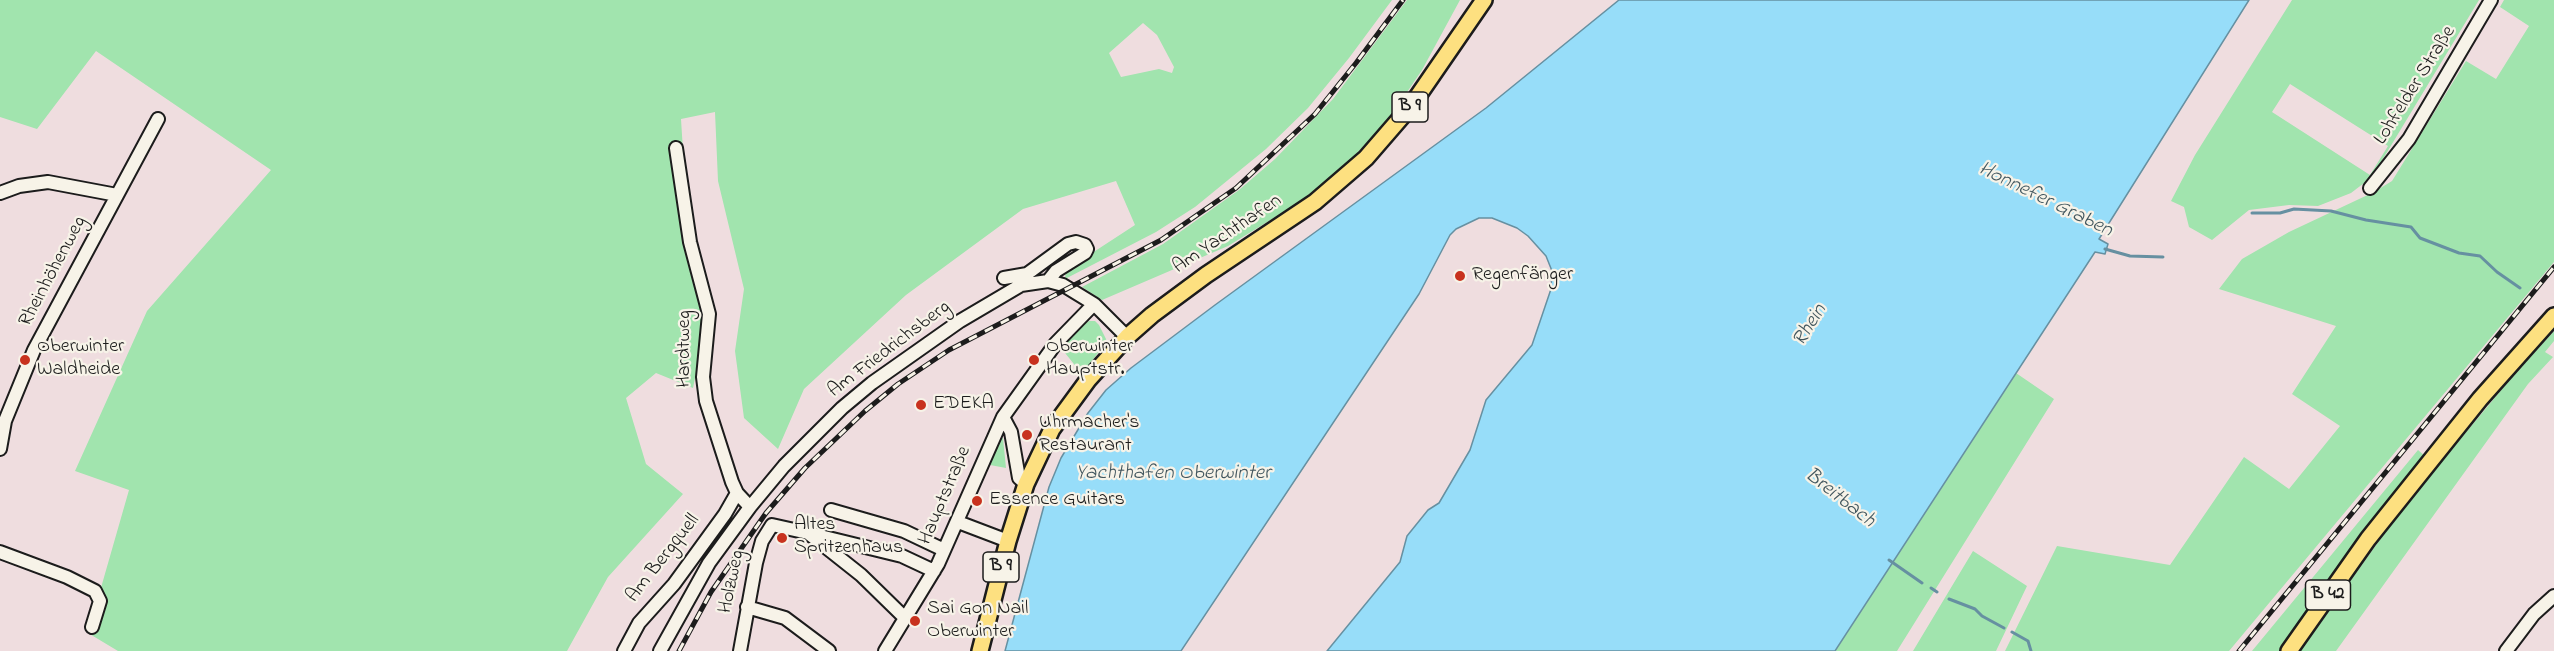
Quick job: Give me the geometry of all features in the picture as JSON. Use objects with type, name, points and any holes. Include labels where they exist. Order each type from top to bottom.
[{"type":"main road","name":"Am Yachthafen","points":[[980,651],[1008,540],[1026,484],[1052,429],[1070,404],[1127,337],[1152,315],[1315,202],[1352,171],[1396,125],[1484,0]]},
{"type":"main road","points":[[2518,356],[2554,305]]},
{"type":"main road","name":"B 42","points":[[2289,651],[2368,539],[2480,399],[2554,316]]},
{"type":"street","name":"Lohfelder Straße","points":[[2370,188],[2409,140],[2491,0]]},
{"type":"street","name":"Rheinhöhenweg","points":[[0,449],[5,421],[34,350],[158,119]]},
{"type":"street","name":"Hardtweg","points":[[676,148],[690,242],[709,314],[703,378],[706,401],[737,493],[750,507]]},
{"type":"street","points":[[0,193],[19,186],[48,182],[117,195]]},
{"type":"street","points":[[1004,278],[1026,274],[1068,244],[1076,242],[1085,245],[1087,249],[1085,253],[1056,272],[1048,281],[1063,285],[1094,304],[1127,337]]},
{"type":"street","name":"Am Friedrichsberg","points":[[660,651],[709,563],[750,507],[809,440],[872,383],[960,321],[1021,285],[1048,281]]},
{"type":"street","name":"Hauptstraße","points":[[889,650],[904,617],[934,571],[958,522],[993,435],[1003,417],[1056,343],[1094,304]]},
{"type":"street","points":[[1003,417],[1011,432],[1020,481],[1026,484]]},
{"type":"street","name":"Am Bergquell","points":[[624,651],[639,623],[674,584],[725,514],[737,493]]},
{"type":"street","points":[[831,510],[904,531],[944,550]]},
{"type":"street","points":[[958,522],[1008,540]]},
{"type":"street","name":"Holzweg","points":[[740,651],[762,541],[772,525],[808,533]]},
{"type":"street","points":[[808,533],[902,556],[934,571]]},
{"type":"street","points":[[808,533],[861,575],[904,617]]},
{"type":"street","points":[[0,552],[67,577],[95,591],[100,601],[92,627]]},
{"type":"street","points":[[2506,651],[2534,614],[2554,596]]},
{"type":"street","points":[[747,607],[785,618],[829,651]]},
{"type":"green space","points":[[0,0],[1392,0],[1308,108],[1266,149],[1195,207],[1156,232],[1065,279],[1066,270],[1135,225],[1116,181],[1023,209],[906,295],[804,389],[778,449],[744,418],[735,351],[744,289],[718,181],[715,112],[681,119],[686,199],[709,285],[702,313],[702,343],[693,388],[656,373],[626,398],[646,464],[683,494],[608,577],[567,651],[118,651],[88,633],[129,490],[75,471],[147,311],[271,170],[96,51],[37,129],[0,117]],"holes":[[[1143,23],[1157,35],[1174,67],[1172,73],[1159,69],[1121,77],[1109,53]]]},
{"type":"green space","points":[[1407,0],[1460,0],[1422,70],[1397,107],[1373,137],[1339,171],[1300,202],[1228,246],[1102,300],[1082,287],[1163,244],[1239,190],[1275,159],[1333,99]]},
{"type":"green space","points":[[2292,0],[2479,0],[2372,177],[2351,193],[2318,206],[2289,205],[2249,210],[2212,240],[2189,227],[2184,207],[2171,201],[2195,155]],"holes":[[[2290,84],[2388,146],[2370,175],[2272,112]]]},
{"type":"green space","points":[[2504,0],[2554,0],[2554,262],[2229,651],[2005,651],[2057,546],[2170,565],[2244,457],[2289,489],[2340,426],[2292,394],[2336,326],[2219,289],[2242,259],[2289,232],[2374,192],[2392,181],[2466,61],[2496,79],[2529,26],[2500,7]]},
{"type":"green space","points":[[1089,321],[1095,321],[1099,325],[1107,341],[1082,374],[1061,348],[1076,330]]},
{"type":"green space","points":[[2554,331],[2554,341],[2545,352],[2553,357],[2528,384],[2336,651],[2300,651],[2399,513],[2507,383]]},
{"type":"green space","points":[[2016,373],[2054,399],[1897,651],[1835,651]]},
{"type":"green space","points":[[1001,437],[1003,438],[1006,468],[990,465]]},
{"type":"green space","points":[[2418,450],[2426,457],[2354,547],[2282,651],[2252,651]]},
{"type":"green space","points":[[1973,551],[2027,586],[1996,651],[1913,651]]},
{"type":"water","points":[[1619,0],[2249,0],[2099,239],[2108,244],[2105,254],[2095,252],[1835,651],[1327,651],[1400,562],[1407,536],[1428,510],[1439,503],[1470,450],[1486,400],[1532,345],[1551,289],[1552,271],[1546,256],[1528,236],[1517,228],[1492,218],[1479,218],[1456,229],[1450,235],[1419,294],[1181,651],[1005,651],[1049,487],[1061,458],[1088,413],[1106,390],[1131,368],[1215,305],[1486,108]]},
{"type":"waterway","name":"Honnefer Graben","points":[[2252,213],[2280,213],[2294,209],[2331,211],[2366,220],[2411,227],[2420,238],[2459,253],[2480,256],[2497,272],[2520,288]]},
{"type":"waterway","name":"Honnefer Graben","points":[[2105,249],[2130,256],[2163,257]]},
{"type":"waterway","name":"Breitbach","points":[[1889,560],[1922,583]]},
{"type":"waterway","points":[[1931,588],[1937,592]]},
{"type":"waterway","name":"Breitbach","points":[[1949,599],[1975,609],[1982,616],[2004,628]]},
{"type":"waterway","name":"Breitbach","points":[[2012,632],[2028,641],[2031,651]]},
{"type":"railway","points":[[679,651],[711,592],[766,513],[805,468],[865,411],[898,384],[949,350],[1161,240],[1236,188],[1315,114],[1403,0]]},
{"type":"railway","points":[[2239,651],[2554,267]]},
{"type":"place","name":"Regenfänger","points":[[1460,276]]},
{"type":"place","name":"Oberwinter Waldheide","points":[[25,360]]},
{"type":"place","name":"Oberwinter Hauptstr.","points":[[1034,360]]},
{"type":"place","name":"EDEKA","points":[[921,405]]},
{"type":"place","name":"Uhrmacher's Restaurant","points":[[1027,435]]},
{"type":"place","name":"Essence Guitars","points":[[977,501]]},
{"type":"place","name":"Altes Spritzenhaus","points":[[782,538]]},
{"type":"place","name":"Sai Gon Nail Oberwinter","points":[[915,621]]},
{"type":"water label","name":"Rhein","points":[[1811,326]]},
{"type":"water label","name":"Yachthafen Oberwinter","points":[[1173,475]]}]
